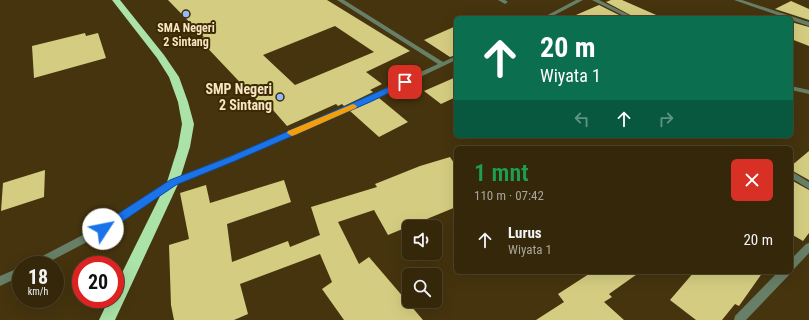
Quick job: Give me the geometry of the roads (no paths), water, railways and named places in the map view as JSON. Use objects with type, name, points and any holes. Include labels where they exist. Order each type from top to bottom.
[{"type":"highway","points":[[107,320],[173,182],[187,135],[188,124],[183,102],[174,77],[161,57],[116,0]]},
{"type":"street","points":[[340,0],[444,64]]},
{"type":"street","points":[[549,16],[580,0]]},
{"type":"street","points":[[595,0],[628,16]]},
{"type":"street","points":[[737,0],[785,16]]},
{"type":"street","points":[[793,19],[809,24]]},
{"type":"street","points":[[51,256],[103,229],[173,182],[232,159],[367,100],[454,59]]},
{"type":"street","points":[[793,88],[809,92]]},
{"type":"street","points":[[793,175],[809,186]]},
{"type":"street","points":[[793,264],[809,247]]},
{"type":"street","points":[[739,320],[783,274]]},
{"type":"street","points":[[0,281],[12,276]]},
{"type":"place","name":"SMA Negeri 2 Sintang","points":[[186,14]]},
{"type":"place","name":"SMP Negeri 2 Sintang","points":[[280,97]]}]
